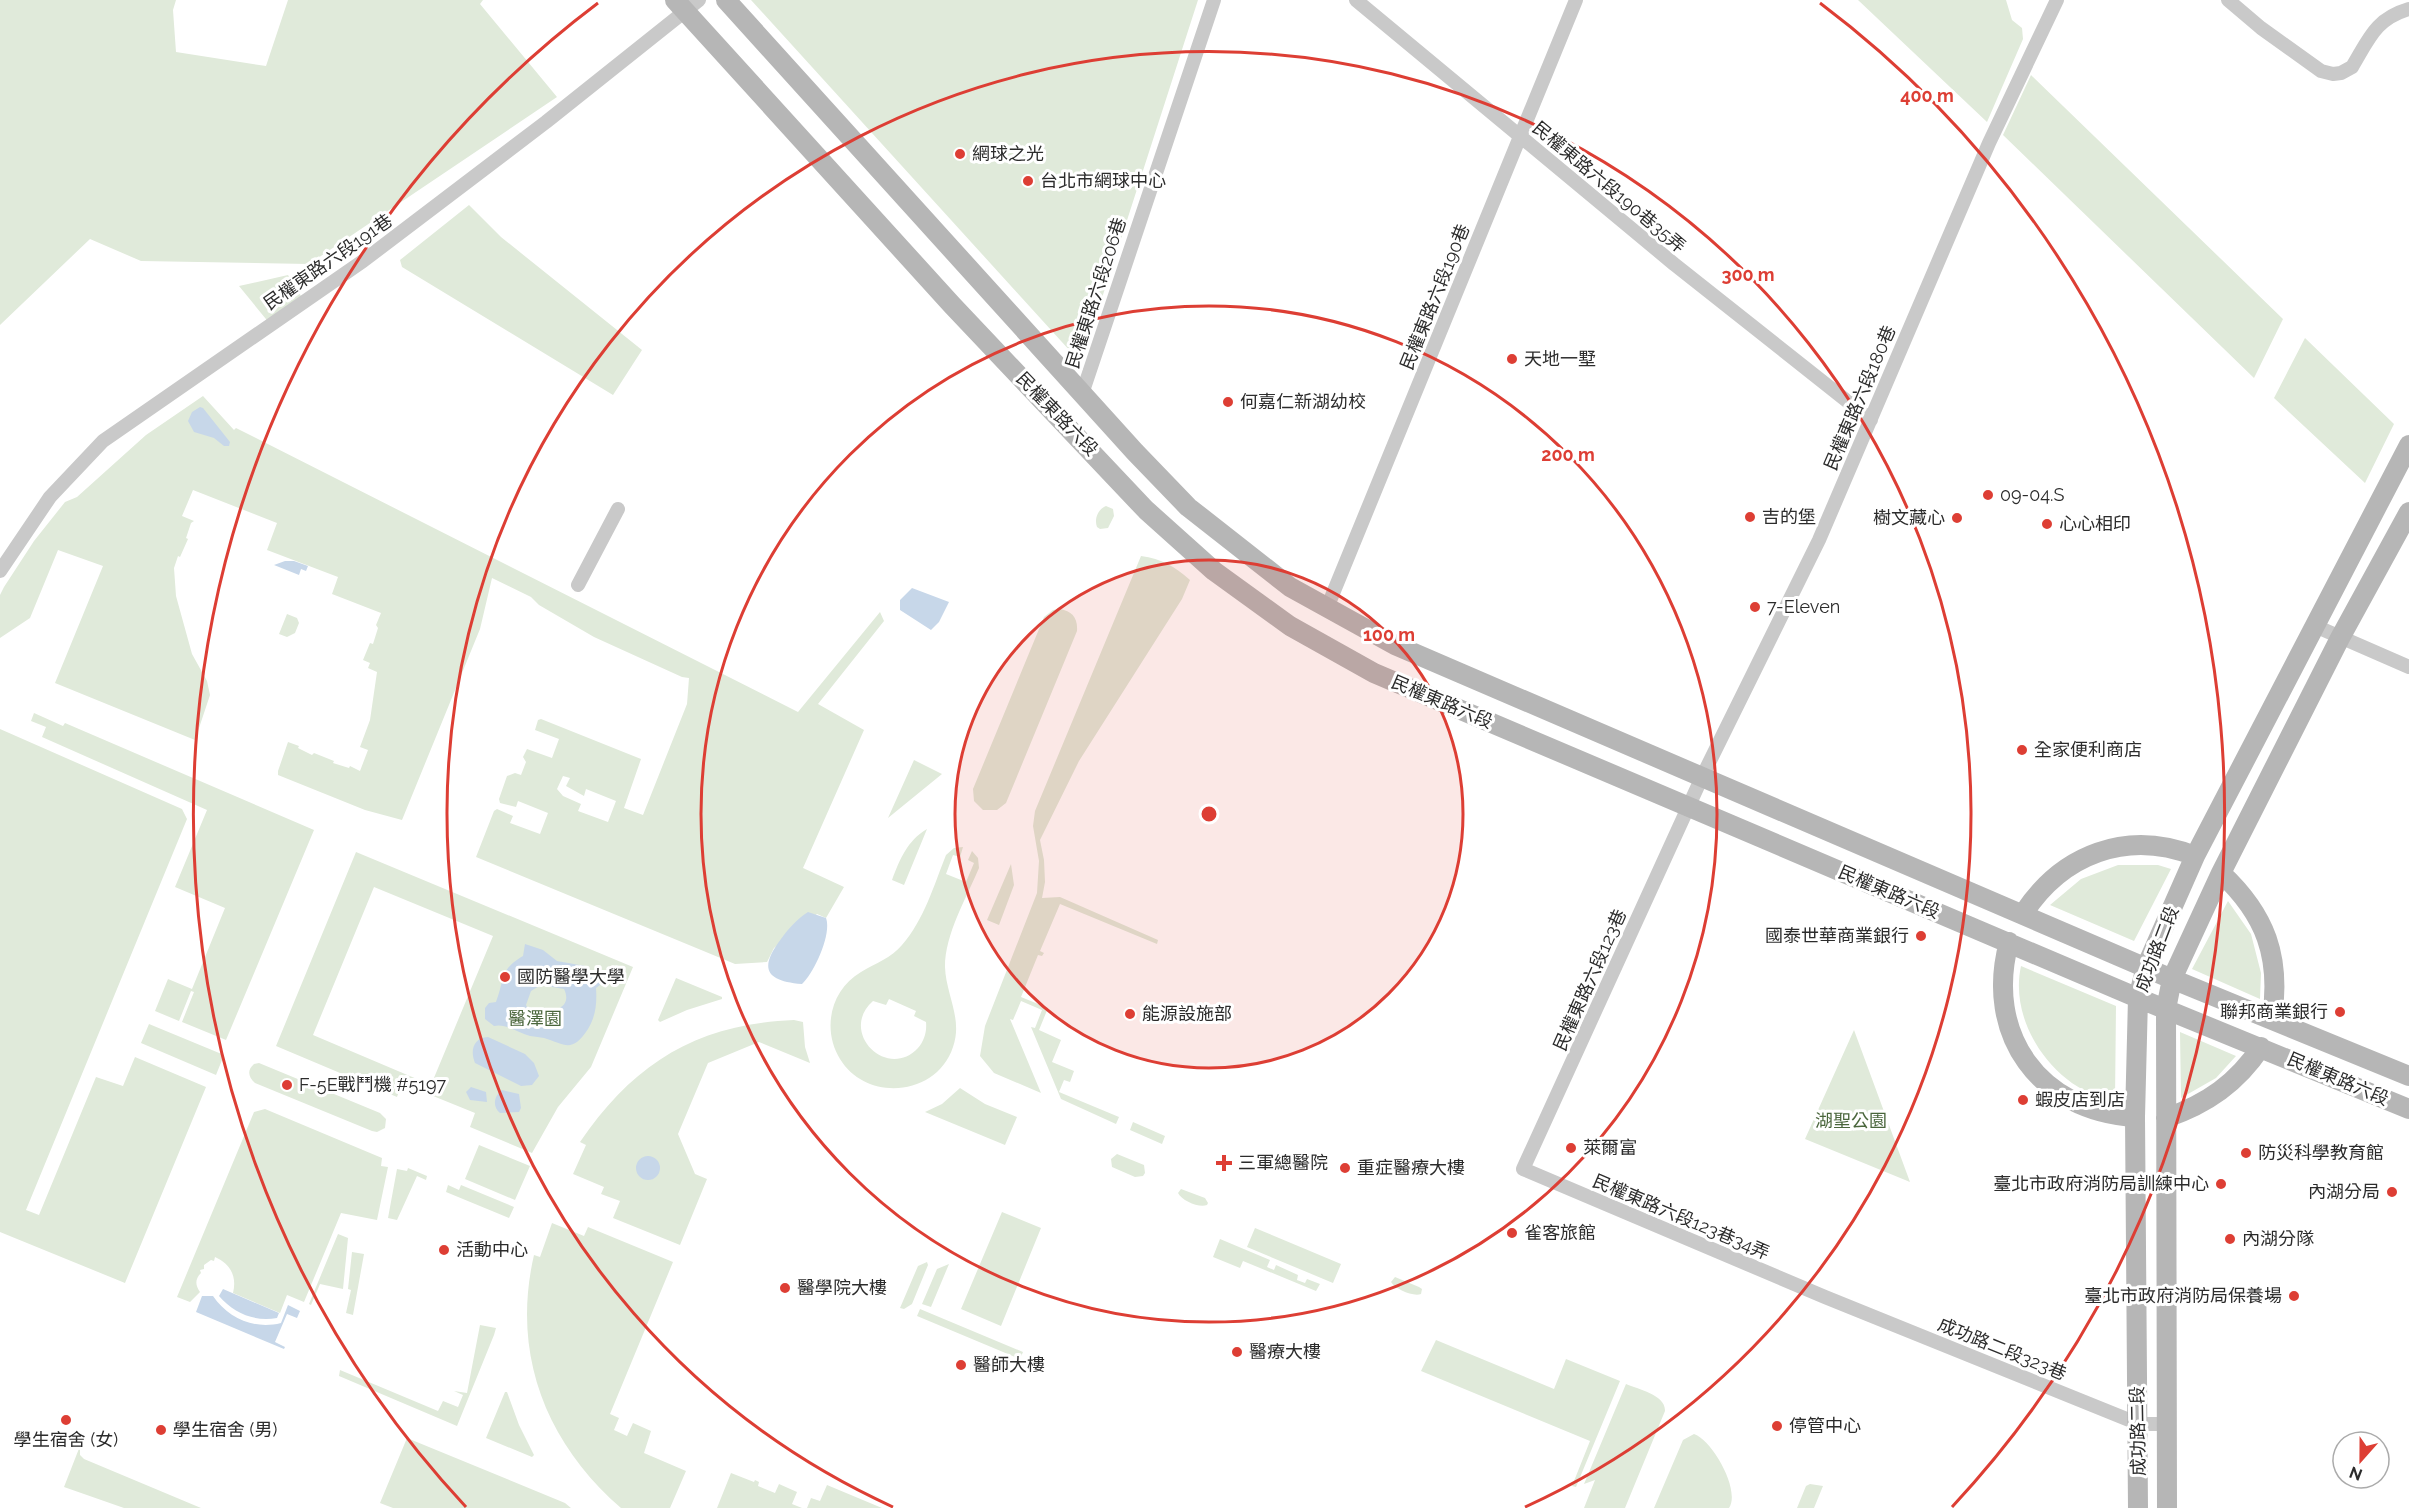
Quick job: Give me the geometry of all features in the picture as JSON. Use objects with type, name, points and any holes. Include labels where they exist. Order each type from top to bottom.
[{"type":"main road","name":"民權東路六段","points":[[726,0],[1082,394],[1188,507],[1290,587],[1395,645],[2146,968],[2409,1076]]},
{"type":"main road","name":"民權東路六段","points":[[687,4],[952,305],[1146,510],[1214,571],[1290,626],[1374,673],[2138,998],[2409,1109]]},
{"type":"main road","name":"成功路二段","points":[[2138,1508],[2139,1424],[2135,1293],[2134,1117],[2138,998],[2146,968],[2195,856],[2409,445]]},
{"type":"main road","name":"成功路二段","points":[[2167,1508],[2166,1009],[2172,979],[2221,873],[2340,638],[2409,512]]},
{"type":"main road","points":[[2024,914],[2043,887],[2056,875],[2077,861],[2101,851],[2117,847],[2150,845],[2180,850],[2195,856]]},
{"type":"main road","points":[[2221,873],[2252,907],[2271,949],[2275,972],[2272,1018]]},
{"type":"main road","points":[[2009,942],[2002,980],[2002,999],[2009,1028],[2021,1054],[2032,1070],[2061,1095],[2096,1112],[2134,1117]]},
{"type":"main road","points":[[2166,1118],[2194,1107],[2221,1091],[2243,1071],[2261,1047]]},
{"type":"street","name":"民權東路六段206巷","points":[[1082,394],[1214,0]]},
{"type":"street","name":"民權東路六段190巷35弄","points":[[1356,0],[1674,264],[1871,420]]},
{"type":"street","name":"民權東路六段190巷","points":[[1328,608],[1576,0]]},
{"type":"street","name":"民權東路六段180巷","points":[[1688,806],[1819,540],[1976,174],[2057,0]]},
{"type":"street","points":[[2228,0],[2306,62],[2321,71],[2333,74],[2347,71],[2352,67],[2375,29],[2385,19],[2409,9]]},
{"type":"street","name":"民權東路六段191巷","points":[[0,572],[50,498],[103,441],[373,254],[687,4]]},
{"type":"street","points":[[578,585],[618,509]]},
{"type":"street","points":[[2315,626],[2409,667]]},
{"type":"street","name":"民權東路六段123巷","points":[[1523,1169],[1688,806]]},
{"type":"street","name":"民權東路六段123巷34弄","points":[[1523,1169],[1825,1297]]},
{"type":"street","name":"成功路二段323巷","points":[[1825,1297],[2139,1424],[2167,1424]]},
{"type":"green space","points":[[0,0],[176,0],[173,10],[176,52],[266,66],[288,0],[483,0],[480,4],[557,97],[309,264],[141,261],[90,239],[0,325]]},
{"type":"green space","name":"台北市網球中心","points":[[751,0],[1198,0],[1081,363]]},
{"type":"green space","points":[[1858,0],[2006,0],[2012,20],[2022,28],[2023,39],[1987,122]]},
{"type":"green space","points":[[2031,75],[2283,319],[2254,378],[2003,135]]},
{"type":"green space","points":[[469,205],[501,237],[642,350],[613,395],[402,267],[400,260]]},
{"type":"green space","points":[[288,275],[301,296],[270,324],[239,286]]},
{"type":"green space","points":[[2305,338],[2394,424],[2365,483],[2274,398]]},
{"type":"green space","points":[[203,396],[234,430],[236,428],[798,712],[880,612],[884,621],[818,704],[864,730],[803,868],[844,887],[826,918],[817,914],[774,948],[767,962],[735,964],[476,857],[494,811],[497,809],[513,816],[510,823],[540,834],[548,813],[518,801],[516,807],[500,803],[499,799],[507,776],[515,773],[521,775],[526,762],[523,757],[527,749],[552,758],[559,739],[535,730],[538,720],[541,719],[641,759],[624,808],[643,815],[687,704],[689,678],[682,677],[594,637],[539,605],[531,597],[492,578],[480,629],[402,820],[365,810],[278,775],[288,742],[312,755],[314,753],[334,761],[333,763],[349,768],[350,766],[360,771],[368,750],[360,747],[370,720],[377,672],[368,668],[370,663],[363,660],[370,643],[373,644],[378,628],[376,625],[381,613],[332,594],[338,577],[267,550],[277,523],[193,490],[182,516],[194,521],[191,523],[186,538],[188,539],[174,568],[176,596],[192,654],[207,681],[210,695],[195,740],[55,683],[103,566],[58,550],[30,618],[0,638],[0,595],[34,541],[65,502],[77,497],[146,435]],"holes":[[[563,776],[570,778],[566,786],[584,796],[586,789],[616,801],[608,822],[578,811],[581,804],[563,796],[557,789]]]},
{"type":"green space","points":[[1106,506],[1113,509],[1114,516],[1108,528],[1100,529],[1097,527],[1096,518],[1101,509]]},
{"type":"green space","points":[[1141,556],[1167,564],[1190,580],[1182,599],[1079,761],[1040,840],[1045,882],[1042,898],[1060,897],[1158,940],[1157,944],[1060,904],[1040,951],[1044,953],[1042,956],[1038,955],[1021,997],[1048,1008],[1039,1030],[1061,1040],[1052,1062],[1074,1071],[1070,1082],[1064,1080],[1059,1092],[1119,1117],[1116,1124],[1061,1099],[1031,1027],[1035,1028],[1042,1010],[1021,1001],[1013,1020],[1010,1019],[1041,1093],[994,1073],[980,1056],[985,1026],[1037,893],[1039,861],[1033,826],[1035,811]]},
{"type":"green space","points":[[1053,610],[1068,611],[1073,616],[1077,631],[1006,803],[997,810],[983,810],[974,801],[973,789],[1044,617]]},
{"type":"green space","points":[[287,614],[297,618],[299,623],[295,633],[287,637],[279,634]]},
{"type":"green space","points":[[34,713],[63,726],[65,723],[314,830],[226,1040],[182,1022],[194,992],[191,991],[179,1021],[155,1011],[168,979],[192,989],[225,908],[175,887],[207,810],[42,737],[46,727],[31,721]]},
{"type":"green space","points":[[0,729],[182,809],[187,819],[26,1210],[39,1215],[96,1077],[123,1086],[135,1057],[206,1087],[125,1283],[0,1232]]},
{"type":"green space","points":[[914,760],[942,774],[888,818]]},
{"type":"green space","points":[[927,829],[904,885],[892,880],[909,845]]},
{"type":"green space","points":[[963,847],[960,857],[953,855],[946,874],[966,882],[974,863],[968,860],[972,851],[978,858],[979,868],[952,929],[946,955],[946,977],[956,1027],[953,1047],[945,1063],[932,1076],[917,1084],[901,1088],[867,1083],[852,1073],[834,1048],[831,1023],[836,1000],[850,980],[893,953],[910,935],[928,902],[946,855],[954,848]],"holes":[[[889,999],[916,1011],[914,1016],[926,1022],[925,1033],[918,1048],[906,1057],[893,1059],[881,1056],[864,1038],[861,1026],[864,1013],[873,1001],[886,1005]]]},
{"type":"green space","name":"醫澤園","points":[[356,852],[633,967],[591,1067],[558,1107],[532,1153],[470,1127],[475,1113],[406,1085],[403,1093],[399,1091],[397,1097],[276,1046]],"holes":[[[374,887],[493,936],[431,1085],[313,1035]]]},
{"type":"green space","points":[[1011,864],[1014,885],[999,925],[987,920]]},
{"type":"green space","points":[[2118,865],[2158,865],[2171,869],[2134,941],[2050,905],[2081,879]]},
{"type":"green space","points":[[2228,901],[2251,934],[2261,973],[2260,999],[2192,969]]},
{"type":"green space","points":[[2021,966],[2116,1006],[2115,1101],[2094,1095],[2074,1084],[2056,1070],[2041,1052],[2022,1011],[2019,988]]},
{"type":"green space","points":[[676,978],[722,997],[722,999],[687,1010],[660,1022],[658,1020]]},
{"type":"green space","points":[[794,1020],[803,1022],[805,1047],[810,1063],[759,1042],[708,1063],[678,1134],[695,1174],[707,1179],[680,1245],[613,1218],[620,1201],[601,1194],[604,1187],[573,1174],[586,1145],[580,1142],[623,1090],[646,1070],[671,1053],[727,1030],[759,1023]]},
{"type":"green space","points":[[149,1024],[224,1055],[216,1075],[141,1043]]},
{"type":"green space","name":"湖聖公園","points":[[1854,1030],[1910,1182],[1805,1139]]},
{"type":"green space","points":[[2180,1032],[2236,1056],[2216,1078],[2181,1098]]},
{"type":"green space","points":[[259,1063],[380,1113],[386,1119],[385,1128],[377,1132],[372,1131],[255,1083],[249,1071],[254,1064]]},
{"type":"green space","points":[[960,1088],[985,1104],[1017,1117],[1005,1145],[925,1112],[942,1104]]},
{"type":"green space","points":[[265,1109],[382,1158],[381,1166],[388,1167],[377,1220],[341,1213],[304,1302],[287,1295],[280,1313],[233,1293],[232,1272],[225,1263],[215,1257],[214,1261],[211,1260],[204,1265],[204,1269],[200,1270],[201,1273],[196,1282],[200,1292],[190,1302],[177,1297],[254,1112]]},
{"type":"green space","points":[[1133,1122],[1165,1136],[1162,1144],[1130,1130]]},
{"type":"green space","points":[[479,1145],[530,1166],[515,1200],[465,1179]]},
{"type":"green space","points":[[1117,1154],[1144,1165],[1143,1176],[1135,1177],[1112,1167],[1111,1159]]},
{"type":"green space","points":[[408,1168],[427,1176],[426,1180],[417,1176],[397,1220],[388,1218],[397,1169],[407,1171]]},
{"type":"green space","points":[[448,1185],[459,1190],[461,1185],[514,1207],[509,1218],[446,1192]]},
{"type":"green space","points":[[1181,1189],[1205,1198],[1207,1205],[1195,1205],[1187,1201],[1178,1193]]},
{"type":"green space","points":[[1002,1212],[1041,1228],[1001,1326],[961,1309]]},
{"type":"green space","points":[[552,1223],[584,1236],[588,1227],[673,1262],[610,1414],[619,1418],[614,1430],[627,1436],[633,1423],[651,1431],[644,1453],[686,1471],[670,1508],[621,1508],[595,1483],[573,1455],[554,1425],[541,1394],[532,1361],[527,1327],[528,1292],[534,1255],[540,1257]]},
{"type":"green space","points":[[1255,1228],[1341,1264],[1333,1283],[1247,1247]]},
{"type":"green space","points":[[338,1234],[348,1238],[343,1289],[320,1284],[311,1305],[309,1304]]},
{"type":"green space","points":[[1220,1239],[1270,1260],[1267,1267],[1274,1270],[1276,1265],[1298,1275],[1297,1280],[1305,1283],[1307,1279],[1320,1284],[1316,1291],[1243,1261],[1240,1268],[1213,1257]]},
{"type":"green space","points":[[352,1252],[364,1254],[353,1315],[346,1313],[351,1290],[348,1289]]},
{"type":"green space","points":[[927,1262],[928,1265],[912,1304],[904,1309],[900,1308],[918,1266]]},
{"type":"green space","points":[[949,1264],[931,1307],[922,1304],[937,1269]]},
{"type":"green space","points":[[1395,1277],[1419,1287],[1422,1289],[1421,1294],[1404,1292],[1396,1287],[1391,1282]]},
{"type":"green space","points":[[920,1309],[1023,1352],[1020,1359],[917,1316]]},
{"type":"green space","points":[[480,1325],[496,1328],[457,1426],[339,1376],[340,1370],[438,1411],[443,1401],[458,1407],[463,1395],[454,1391],[467,1393]]},
{"type":"green space","points":[[1436,1340],[1554,1389],[1566,1359],[1620,1381],[1576,1487],[1572,1486],[1590,1441],[1421,1371]]},
{"type":"green space","points":[[1626,1384],[1656,1397],[1664,1405],[1665,1411],[1625,1508],[1584,1508],[1595,1480],[1584,1484]]},
{"type":"green space","points":[[505,1392],[507,1392],[519,1425],[534,1455],[532,1457],[486,1438]]},
{"type":"green space","points":[[1694,1434],[1709,1446],[1723,1466],[1731,1490],[1732,1500],[1729,1508],[1654,1508],[1683,1440]]},
{"type":"green space","points":[[407,1438],[565,1503],[571,1508],[393,1508],[380,1503]]},
{"type":"green space","points":[[80,1446],[80,1455],[84,1459],[201,1508],[124,1508],[64,1487]]},
{"type":"green space","points":[[731,1473],[754,1482],[755,1480],[759,1482],[758,1486],[775,1493],[779,1484],[797,1492],[792,1504],[802,1508],[717,1508]]},
{"type":"green space","points":[[1810,1484],[1823,1486],[1814,1508],[1797,1508],[1806,1486]]},
{"type":"green space","points":[[827,1485],[882,1508],[807,1508],[811,1498],[820,1501]]},
{"type":"water","points":[[200,407],[230,442],[229,446],[224,446],[214,438],[194,432],[188,421],[192,412]]},
{"type":"water","points":[[294,561],[308,566],[306,571],[301,569],[299,575],[274,565]]},
{"type":"water","points":[[912,588],[949,602],[939,622],[931,630],[900,610],[900,600]]},
{"type":"water","points":[[808,912],[826,918],[826,934],[821,953],[802,984],[780,980],[769,971],[770,958],[774,949],[796,921]]},
{"type":"water","points":[[525,944],[543,950],[557,961],[585,966],[591,973],[600,975],[604,982],[596,988],[593,1019],[577,1042],[563,1045],[508,1027],[494,1026],[485,1019],[485,1008],[489,1003],[496,1002],[506,971],[523,956]],"holes":[[[541,985],[564,989],[565,1003],[556,1010],[534,1011],[528,1009],[526,1005],[531,991]]]},
{"type":"water","points":[[488,1037],[525,1054],[534,1063],[539,1076],[532,1085],[521,1086],[475,1063],[474,1046],[479,1040]]},
{"type":"water","points":[[471,1087],[486,1092],[487,1102],[470,1100],[466,1092]]},
{"type":"water","points":[[502,1090],[519,1094],[521,1108],[519,1112],[500,1113],[497,1110],[495,1101]]},
{"type":"water","points":[[648,1156],[653,1157],[659,1163],[659,1173],[653,1179],[648,1180],[643,1179],[637,1173],[636,1168],[637,1163],[643,1157]]},
{"type":"water","points":[[223,1289],[279,1313],[277,1318],[260,1319],[245,1315],[231,1307],[219,1296]]},
{"type":"water","points":[[202,1296],[213,1296],[234,1316],[261,1325],[281,1323],[288,1305],[300,1311],[297,1318],[287,1314],[275,1342],[285,1347],[284,1349],[196,1312]]},
{"type":"place","name":"網球之光","points":[[960,154]]},
{"type":"place","name":"台北市網球中心","points":[[1028,181]]},
{"type":"place","name":"天地一墅","points":[[1512,359]]},
{"type":"place","name":"何嘉仁新湖幼校","points":[[1228,402]]},
{"type":"place","name":"09-04.S","points":[[1988,495]]},
{"type":"place","name":"吉的堡","points":[[1750,517]]},
{"type":"place","name":"樹文藏心","points":[[1957,518]]},
{"type":"place","name":"心心相印","points":[[2047,524]]},
{"type":"place","name":"7-Eleven","points":[[1755,607]]},
{"type":"place","name":"全家便利商店","points":[[2022,750]]},
{"type":"place","name":"國泰世華商業銀行","points":[[1921,936]]},
{"type":"place","name":"國防醫學大學","points":[[505,977]]},
{"type":"place","name":"聯邦商業銀行","points":[[2340,1012]]},
{"type":"place","name":"能源設施部","points":[[1130,1014]]},
{"type":"place","name":"F-5E戰鬥機 #5197","points":[[287,1085]]},
{"type":"place","name":"蝦皮店到店","points":[[2023,1100]]},
{"type":"place","name":"萊爾富","points":[[1571,1148]]},
{"type":"place","name":"防災科學教育館","points":[[2246,1153]]},
{"type":"place","name":"三軍總醫院","points":[[1224,1163]]},
{"type":"place","name":"重症醫療大樓","points":[[1345,1168]]},
{"type":"place","name":"臺北市政府消防局訓練中心","points":[[2221,1184]]},
{"type":"place","name":"內湖分局","points":[[2392,1192]]},
{"type":"place","name":"雀客旅館","points":[[1512,1233]]},
{"type":"place","name":"內湖分隊","points":[[2230,1239]]},
{"type":"place","name":"活動中心","points":[[444,1250]]},
{"type":"place","name":"醫學院大樓","points":[[785,1288]]},
{"type":"place","name":"臺北市政府消防局保養場","points":[[2294,1296]]},
{"type":"place","name":"醫療大樓","points":[[1237,1352]]},
{"type":"place","name":"醫師大樓","points":[[961,1365]]},
{"type":"place","name":"學生宿舍 (女)","points":[[66,1420]]},
{"type":"place","name":"停管中心","points":[[1777,1426]]},
{"type":"place","name":"學生宿舍 (男)","points":[[161,1430]]}]
